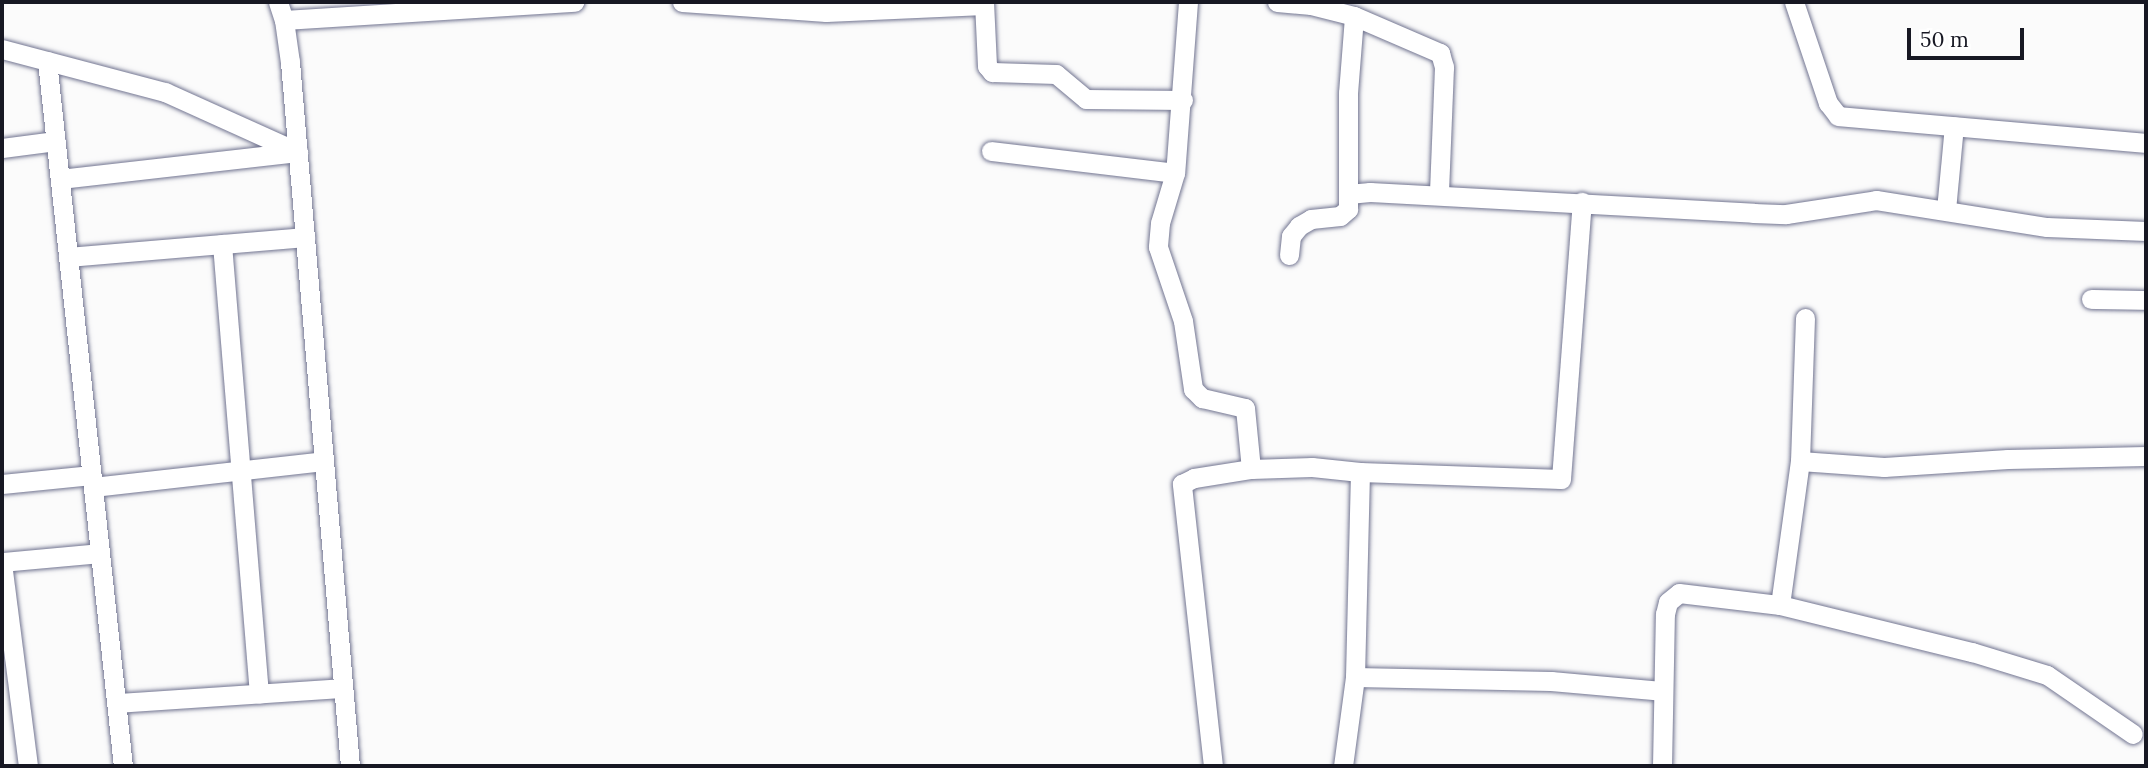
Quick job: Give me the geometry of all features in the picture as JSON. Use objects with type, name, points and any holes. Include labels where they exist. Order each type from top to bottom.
[{"type":"street","points":[[350,766],[298,152],[281,11],[574,2]]},
{"type":"street","points":[[682,2],[826,12],[984,3],[987,66],[992,72],[1056,75],[1086,99],[1182,100]]},
{"type":"street","points":[[1188,2],[1175,173],[1160,223],[1158,247],[1183,321],[1193,389],[1202,398],[1245,408],[1251,469]]},
{"type":"street","points":[[1277,2],[1311,5],[1354,16],[1435,49],[1443,59],[1439,194]]},
{"type":"street","points":[[1794,2],[1828,103],[1838,116],[2146,143]]},
{"type":"street","points":[[1289,255],[1291,236],[1299,226],[1311,219],[1344,214],[1348,209],[1348,93],[1354,16]]},
{"type":"street","points":[[2,49],[165,92],[298,152]]},
{"type":"street","points":[[47,61],[123,766]]},
{"type":"street","points":[[1946,210],[1954,126]]},
{"type":"street","points":[[2,148],[56,141]]},
{"type":"street","points":[[991,151],[1175,173]]},
{"type":"street","points":[[60,179],[298,152]]},
{"type":"street","points":[[1348,194],[1439,194],[1786,214],[1876,200],[2047,227],[2146,231]]},
{"type":"street","points":[[1213,766],[1182,484],[1194,478],[1251,469],[1312,467],[1360,472],[1562,478],[1582,202]]},
{"type":"street","points":[[68,257],[305,237]]},
{"type":"street","points":[[222,244],[259,693]]},
{"type":"street","points":[[2091,299],[2146,300]]},
{"type":"street","points":[[1780,605],[1800,461],[1805,318]]},
{"type":"street","points":[[1800,461],[1884,467],[2008,459],[2146,456]]},
{"type":"street","points":[[2,484],[92,481],[324,461]]},
{"type":"street","points":[[1343,766],[1356,677],[1360,472]]},
{"type":"street","points":[[28,766],[7,647],[2,563],[100,553]]},
{"type":"street","points":[[1662,766],[1665,614],[1673,596],[1679,593],[1780,605],[1972,652],[2047,675],[2133,734]]},
{"type":"street","points":[[1356,677],[1551,681],[1662,691]]},
{"type":"street","points":[[117,703],[343,688]]}]
